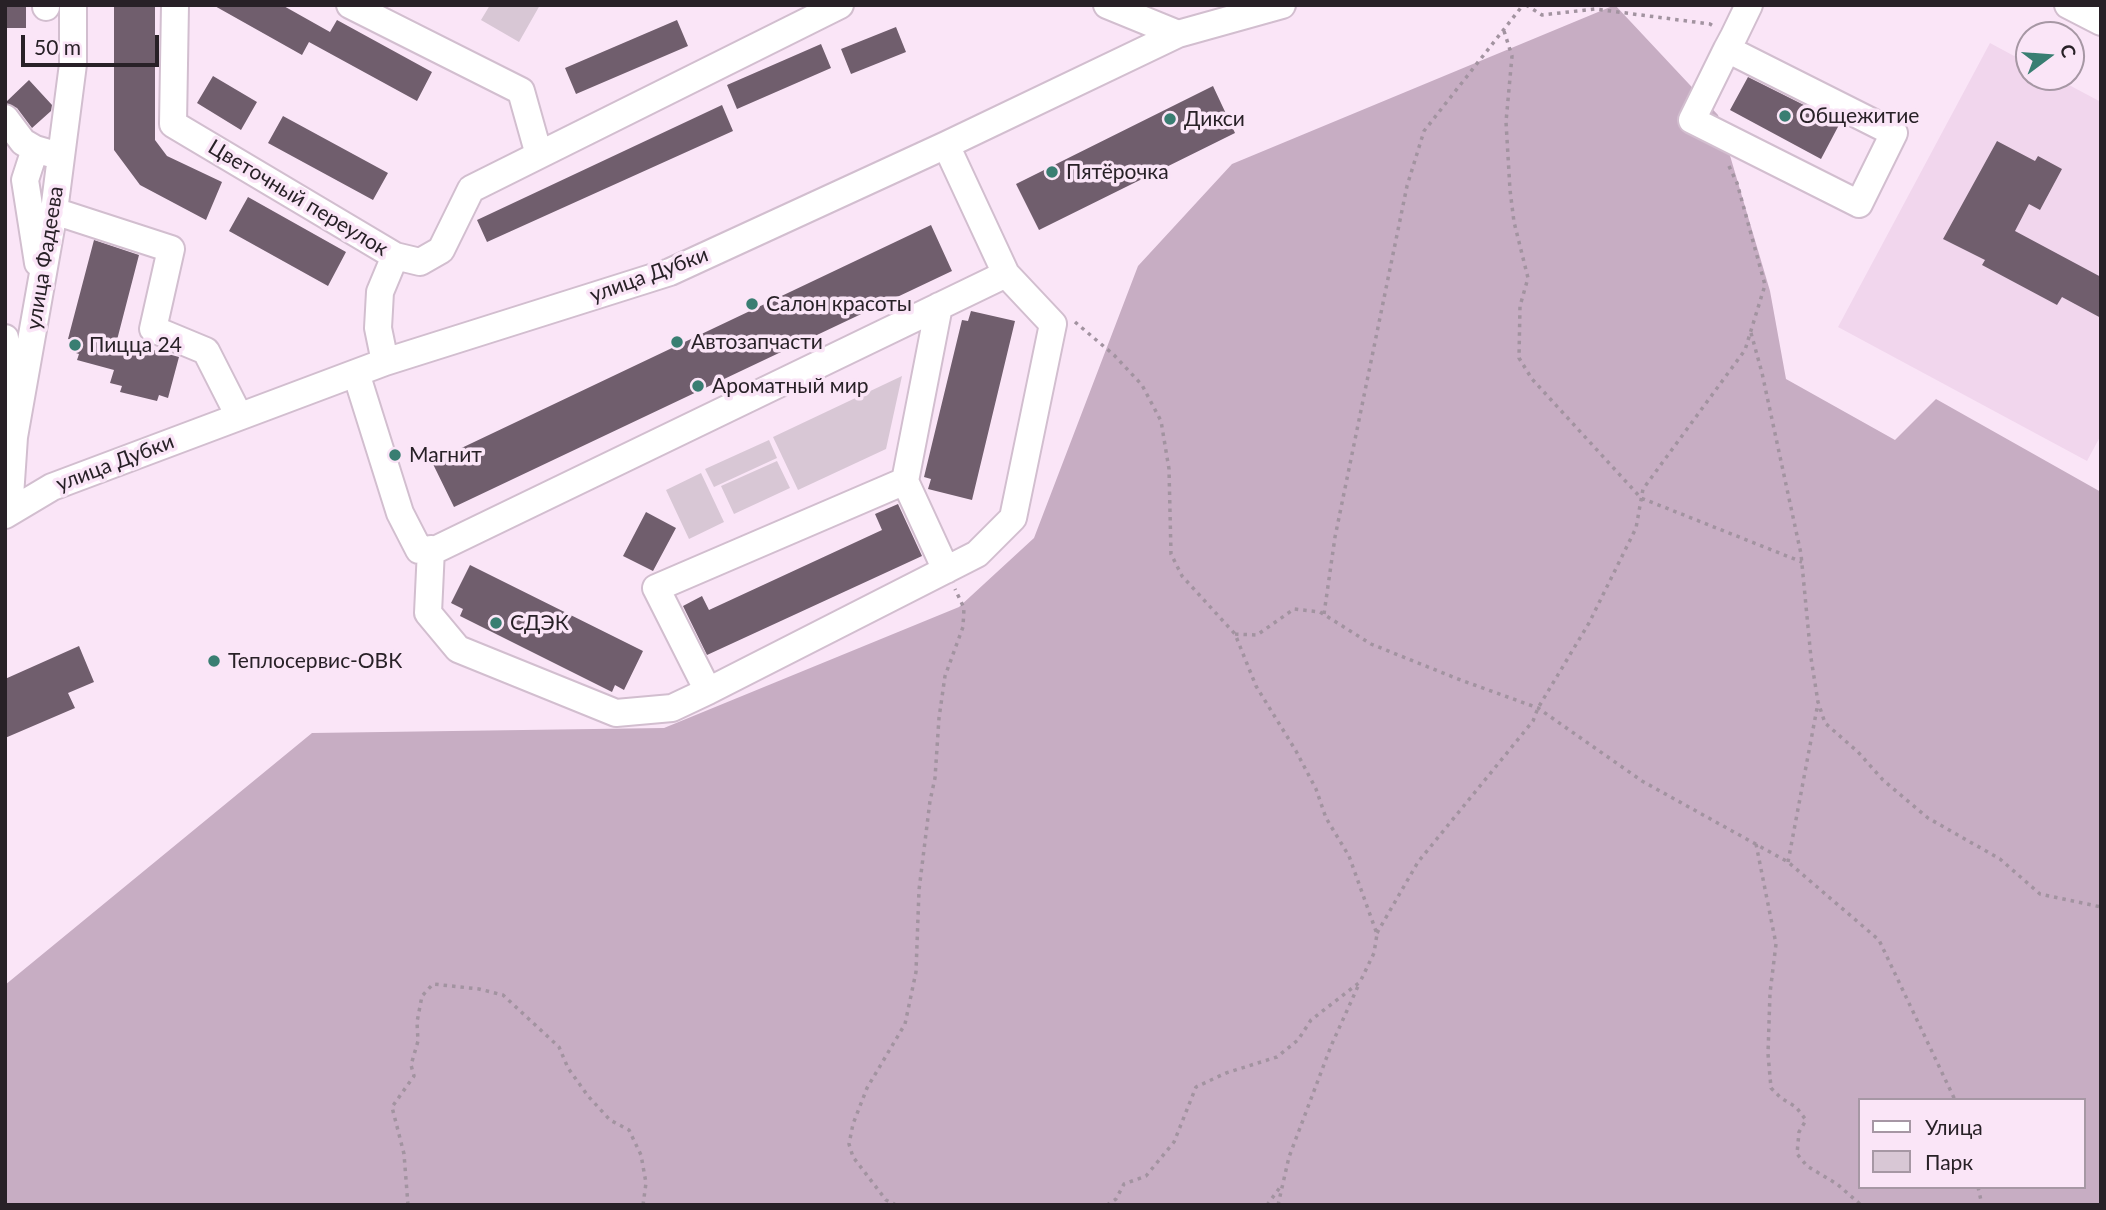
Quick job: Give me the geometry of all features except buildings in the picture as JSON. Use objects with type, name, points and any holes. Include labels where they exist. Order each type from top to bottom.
[{"type":"street","name":"улица Фадеева","points":[[7,509],[14,437],[54,211],[73,64],[73,5]]},
{"type":"street","name":"Цветочный переулок","points":[[175,5],[173,124],[395,256],[420,261],[441,250],[471,189],[839,5]]},
{"type":"street","points":[[350,5],[521,91],[539,155]]},
{"type":"street","points":[[1108,5],[1178,34]]},
{"type":"street","name":"улица Дубки","points":[[7,509],[52,487],[385,362],[670,272],[1178,34],[1282,5]]},
{"type":"street","points":[[1730,43],[1894,132],[1859,204],[1692,120],[1730,43],[1749,5]]},
{"type":"street","points":[[2068,5],[2099,17]]},
{"type":"street","points":[[5,118],[23,142],[61,157]]},
{"type":"street","points":[[431,549],[428,613],[458,649],[615,713],[671,708],[977,554],[1013,518],[1053,324],[1006,274],[946,145]]},
{"type":"street","points":[[36,149],[24,180],[41,284]]},
{"type":"street","points":[[54,211],[171,249],[153,329],[206,351],[239,415]]},
{"type":"street","points":[[385,362],[378,328],[380,292],[395,256]]},
{"type":"street","points":[[356,373],[400,513],[419,550],[437,549],[1006,274]]},
{"type":"street","points":[[939,306],[905,481],[946,570]]},
{"type":"street","points":[[5,338],[10,383],[19,411]]},
{"type":"street","points":[[708,691],[656,588],[905,481]]},
{"type":"path","points":[[1324,614],[1335,537],[1406,186],[1424,131],[1525,5],[1542,15],[1595,9],[1710,24],[1730,43]]},
{"type":"path","points":[[1504,31],[1512,56],[1506,122],[1510,190],[1514,222],[1528,278],[1520,306],[1519,358],[1532,379],[1641,498],[1802,562]]},
{"type":"path","points":[[1278,1205],[1289,1157],[1331,1046],[1374,953],[1377,934],[1418,862],[1533,721],[1538,708],[1590,623],[1636,528],[1643,489],[1745,350],[1765,285],[1737,183],[1714,131]]},
{"type":"path","points":[[1073,320],[1114,355],[1142,385],[1161,421],[1169,469],[1171,554],[1182,576],[1235,634],[1255,686],[1296,751],[1316,789],[1326,818],[1349,856],[1377,934]]},
{"type":"path","points":[[1751,332],[1802,562],[1811,658],[1818,702],[1825,723],[1928,818],[2000,859],[2040,894],[2101,907]]},
{"type":"path","points":[[896,1205],[887,1200],[853,1157],[849,1144],[853,1124],[867,1088],[905,1024],[916,972],[919,890],[935,778],[939,718],[945,676],[963,627],[964,608],[946,570]]},
{"type":"path","points":[[1235,634],[1257,635],[1294,609],[1324,614],[1371,644],[1538,708],[1642,781],[1788,862],[1879,940],[1954,1098]]},
{"type":"path","points":[[1788,862],[1818,702]]},
{"type":"path","points":[[1756,844],[1776,944],[1770,993],[1768,1054],[1771,1088],[1796,1107],[1806,1120],[1799,1132],[1797,1154],[1807,1166],[1837,1184],[1861,1205]]},
{"type":"path","points":[[1107,1205],[1116,1199],[1124,1184],[1146,1176],[1174,1142],[1196,1087],[1226,1073],[1277,1057],[1298,1040],[1311,1020],[1360,982]]},
{"type":"path","points":[[408,1205],[404,1154],[392,1107],[414,1076],[411,1065],[418,1041],[417,1022],[422,996],[433,984],[480,989],[503,995],[559,1047],[568,1068],[588,1096],[610,1120],[629,1130],[643,1164],[646,1182],[643,1205]]},
{"type":"path","points":[[1267,1205],[1282,1184]]},
{"type":"shaded area","points":[[1615,5],[1718,115],[1770,291],[1786,379],[1895,440],[1936,399],[2101,492],[2101,1205],[5,1205],[5,985],[312,733],[664,728],[959,607],[1034,538],[1138,266],[1232,164]]},
{"type":"shaded area","points":[[1990,43],[2015,56],[2015,91],[2080,91],[2101,102],[2101,435],[2087,461],[1838,327]]},
{"type":"green space","points":[[490,5],[540,5],[519,42],[481,20]]},
{"type":"green space","points":[[902,376],[886,449],[798,490],[773,437]]},
{"type":"green space","points":[[769,440],[777,458],[714,487],[705,469]]},
{"type":"green space","points":[[777,461],[790,488],[734,514],[721,486]]},
{"type":"green space","points":[[701,473],[724,522],[689,539],[666,490]]},
{"type":"place","name":"Общежитие","points":[[1785,116]]},
{"type":"place","name":"Дикси","points":[[1170,119]]},
{"type":"place","name":"Пятёрочка","points":[[1052,172]]},
{"type":"place","name":"Салон красоты","points":[[752,304]]},
{"type":"place","name":"Автозапчасти","points":[[677,342]]},
{"type":"place","name":"Пицца 24","points":[[75,345]]},
{"type":"place","name":"Ароматный мир","points":[[698,386]]},
{"type":"place","name":"Магнит","points":[[395,455]]},
{"type":"place","name":"СДЭК","points":[[496,623]]},
{"type":"place","name":"Теплосервис-ОВК","points":[[214,661]]}]
